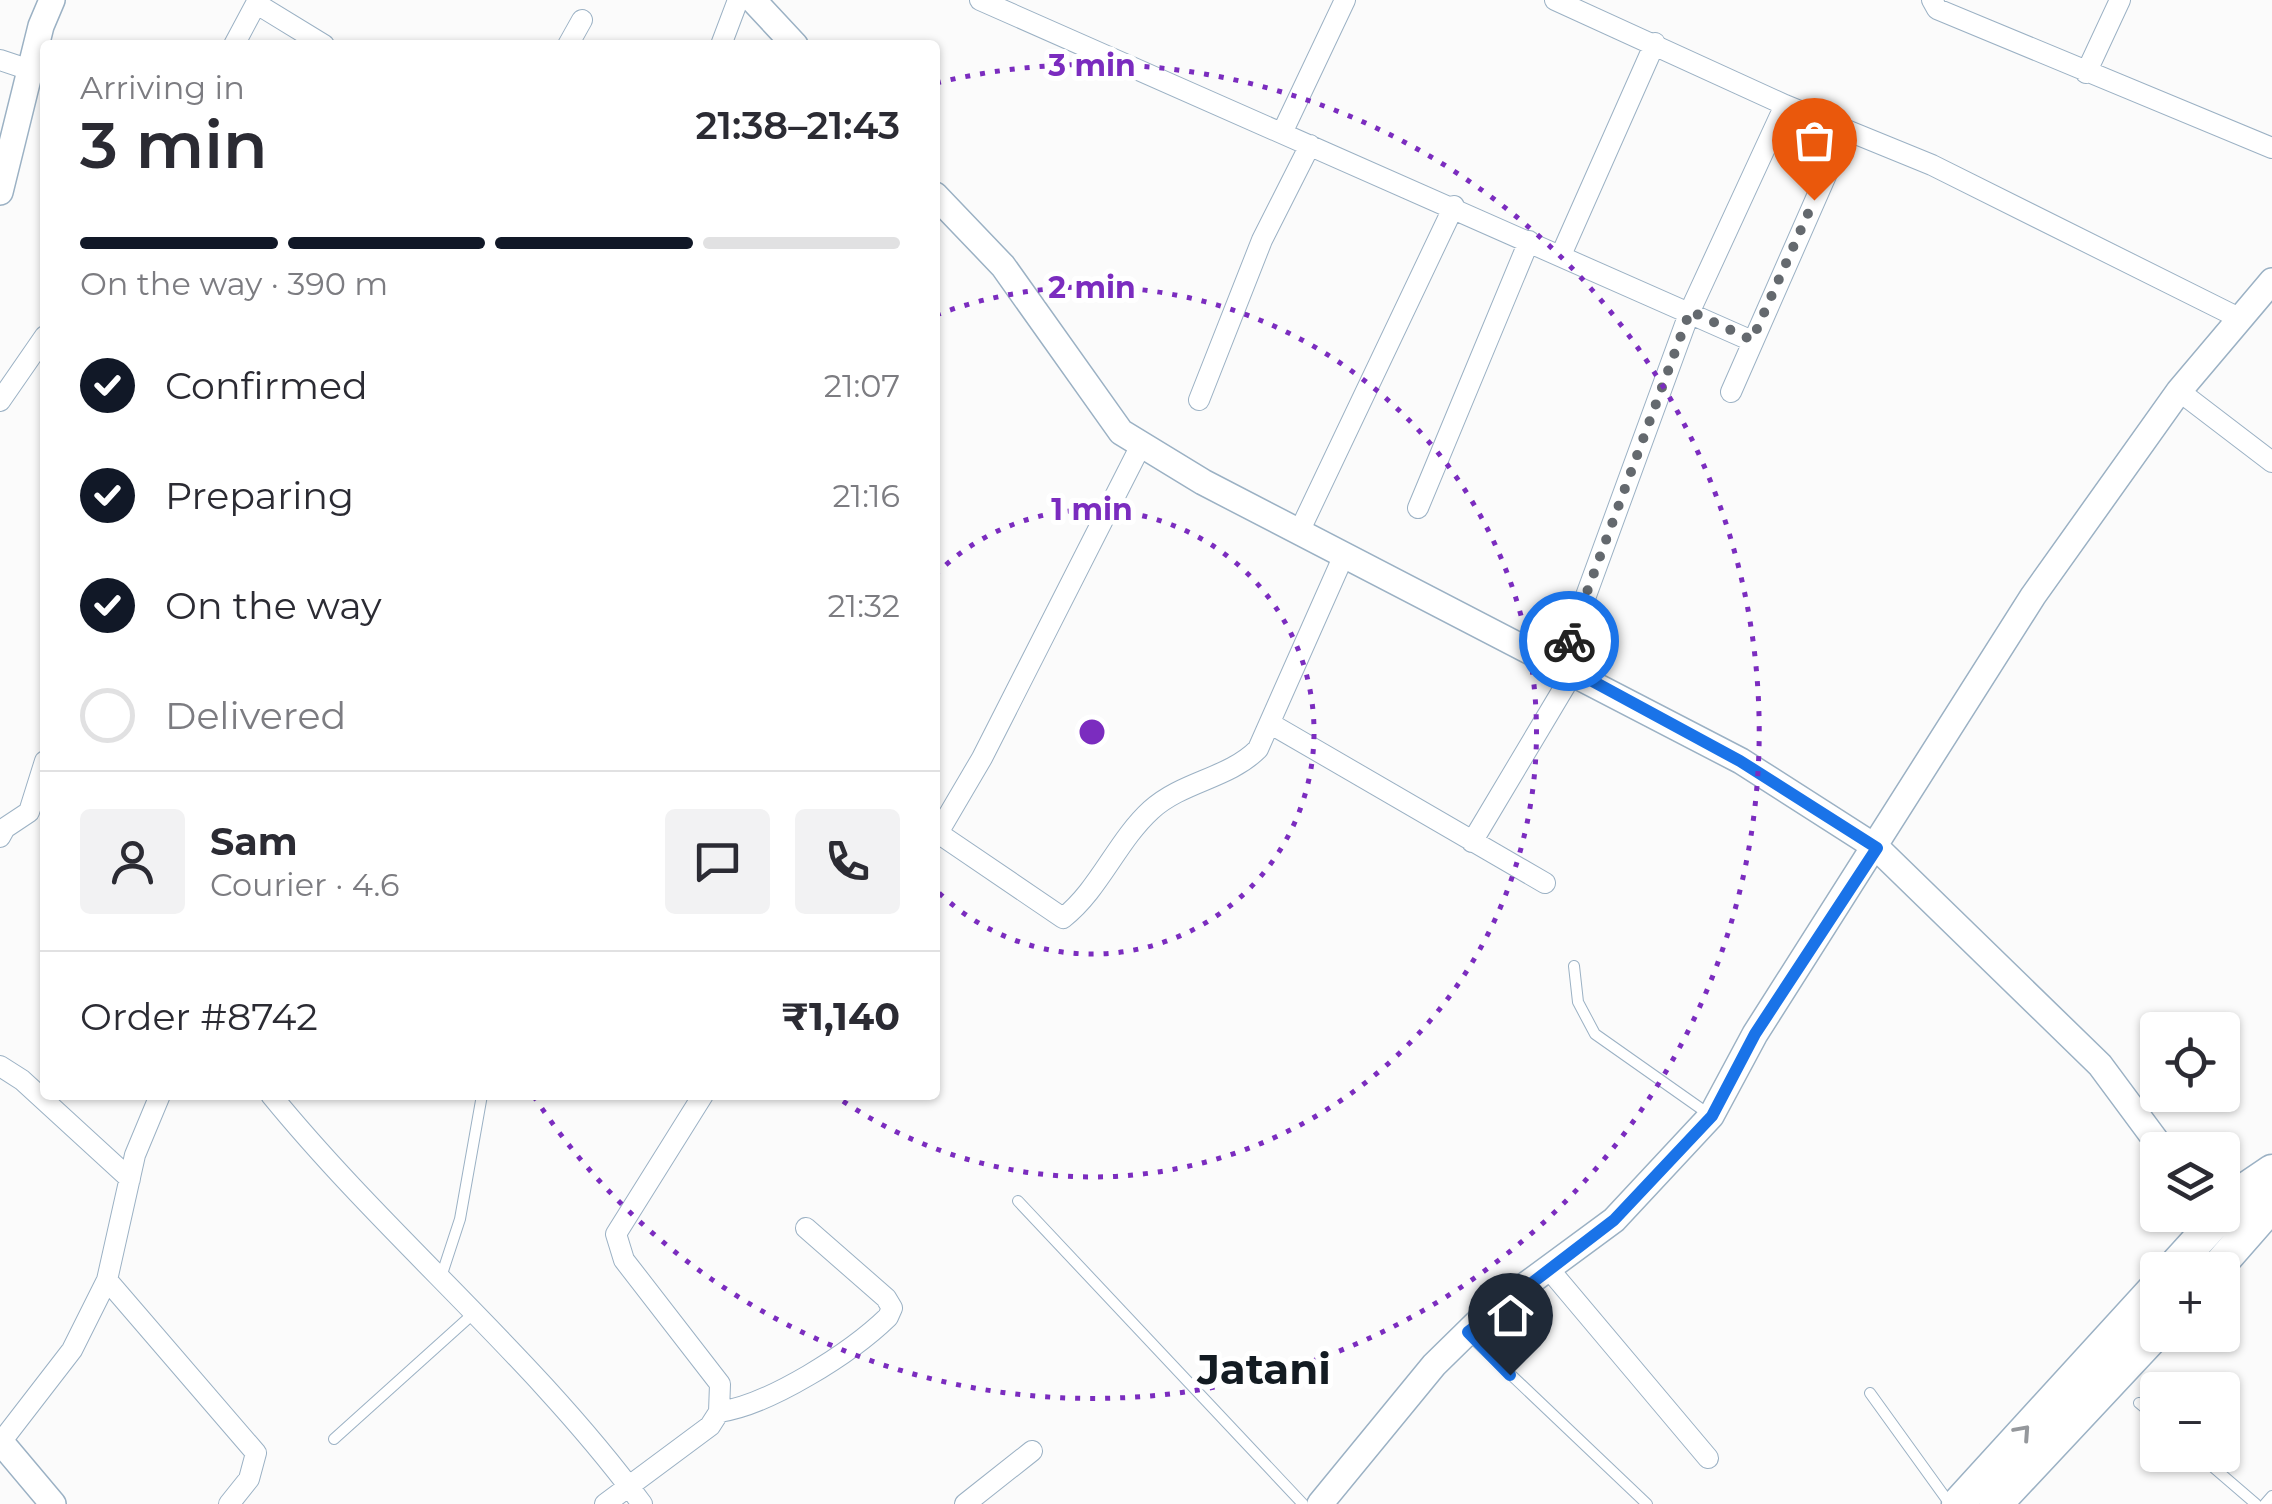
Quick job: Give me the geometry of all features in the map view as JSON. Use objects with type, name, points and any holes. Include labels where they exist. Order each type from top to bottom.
[{"type":"main road","points":[[2192,1252],[2243,1208],[2272,1171]]},
{"type":"main road","points":[[2222,1252],[2243,1208]]},
{"type":"main road","points":[[1958,1504],[2140,1305]]},
{"type":"main road","points":[[1996,1504],[2140,1350]]},
{"type":"street","points":[[0,192],[52,0]]},
{"type":"street","points":[[723,40],[738,0]]},
{"type":"street","points":[[753,0],[789,40]]},
{"type":"street","points":[[980,0],[1752,340]]},
{"type":"street","points":[[1282,133],[1344,0]]},
{"type":"street","points":[[1555,0],[1786,106],[1963,180],[2241,319]]},
{"type":"street","points":[[1932,0],[1937,9],[2272,148]]},
{"type":"street","points":[[2086,73],[2117,1]]},
{"type":"street","points":[[237,40],[258,2],[316,40]]},
{"type":"street","points":[[571,40],[582,20]]},
{"type":"street","points":[[1561,255],[1654,43]]},
{"type":"street","points":[[0,60],[30,70]]},
{"type":"street","points":[[1472,842],[1567,668],[1690,311],[1786,106]]},
{"type":"street","points":[[1731,392],[1846,130]]},
{"type":"street","points":[[1199,400],[1262,240],[1310,146]]},
{"type":"street","points":[[940,201],[1003,266],[1103,414],[1140,447],[1740,761],[1877,848],[2100,1065],[2150,1132]]},
{"type":"street","points":[[1300,532],[1454,206]]},
{"type":"street","points":[[1418,508],[1529,240]]},
{"type":"street","points":[[1320,1504],[1434,1364],[1548,1268],[1614,1220],[1712,1116],[1755,1034],[1877,848],[2033,596],[2179,391],[2272,282]]},
{"type":"street","points":[[0,401],[40,343]]},
{"type":"street","points":[[2179,391],[2272,462]]},
{"type":"street","points":[[940,826],[1140,447]]},
{"type":"street","points":[[940,837],[1063,918],[1152,810],[1206,778],[1235,768],[1258,749],[1344,554]]},
{"type":"street","points":[[1271,724],[1545,883]]},
{"type":"street","points":[[0,837],[5,828],[30,812],[40,778]]},
{"type":"street","points":[[0,1066],[40,1096]]},
{"type":"street","points":[[44,1100],[130,1179]]},
{"type":"street","points":[[53,1504],[0,1442],[72,1350],[108,1280],[130,1179],[158,1100]]},
{"type":"street","points":[[275,1100],[327,1164],[474,1313],[642,1504]]},
{"type":"street","points":[[605,1504],[710,1426],[719,1412],[720,1384],[624,1260],[616,1234],[701,1100]]},
{"type":"street","points":[[2243,1208],[2272,1158]]},
{"type":"street","points":[[719,1412],[746,1408],[784,1389],[880,1325],[892,1308],[806,1228]]},
{"type":"street","points":[[1548,1268],[1708,1458]]},
{"type":"street","points":[[108,1280],[256,1453],[250,1480],[229,1504]]},
{"type":"street","points":[[966,1504],[1032,1452]]},
{"type":"lane","points":[[1574,966],[1578,1002],[1595,1034],[1712,1116]]},
{"type":"lane","points":[[440,1278],[460,1219],[481,1100]]},
{"type":"lane","points":[[1018,1201],[1304,1504]]},
{"type":"lane","points":[[334,1440],[474,1313]]},
{"type":"lane","points":[[1468,1332],[1647,1504]]},
{"type":"lane","points":[[1870,1393],[1950,1504]]},
{"type":"lane","points":[[2219,1472],[2256,1504]]},
{"type":"lane","points":[[2265,1504],[2272,1496]]},
{"type":"way so far","points":[[1569,641],[1690,311],[1752,340],[1814,200]]},
{"type":"district","name":"Jatani","points":[[1264,1369]]},
{"type":"route","points":[[1510,1375],[1468,1332],[1614,1220],[1712,1116],[1755,1034],[1877,848],[1740,761],[1561,664],[1569,641]]}]
